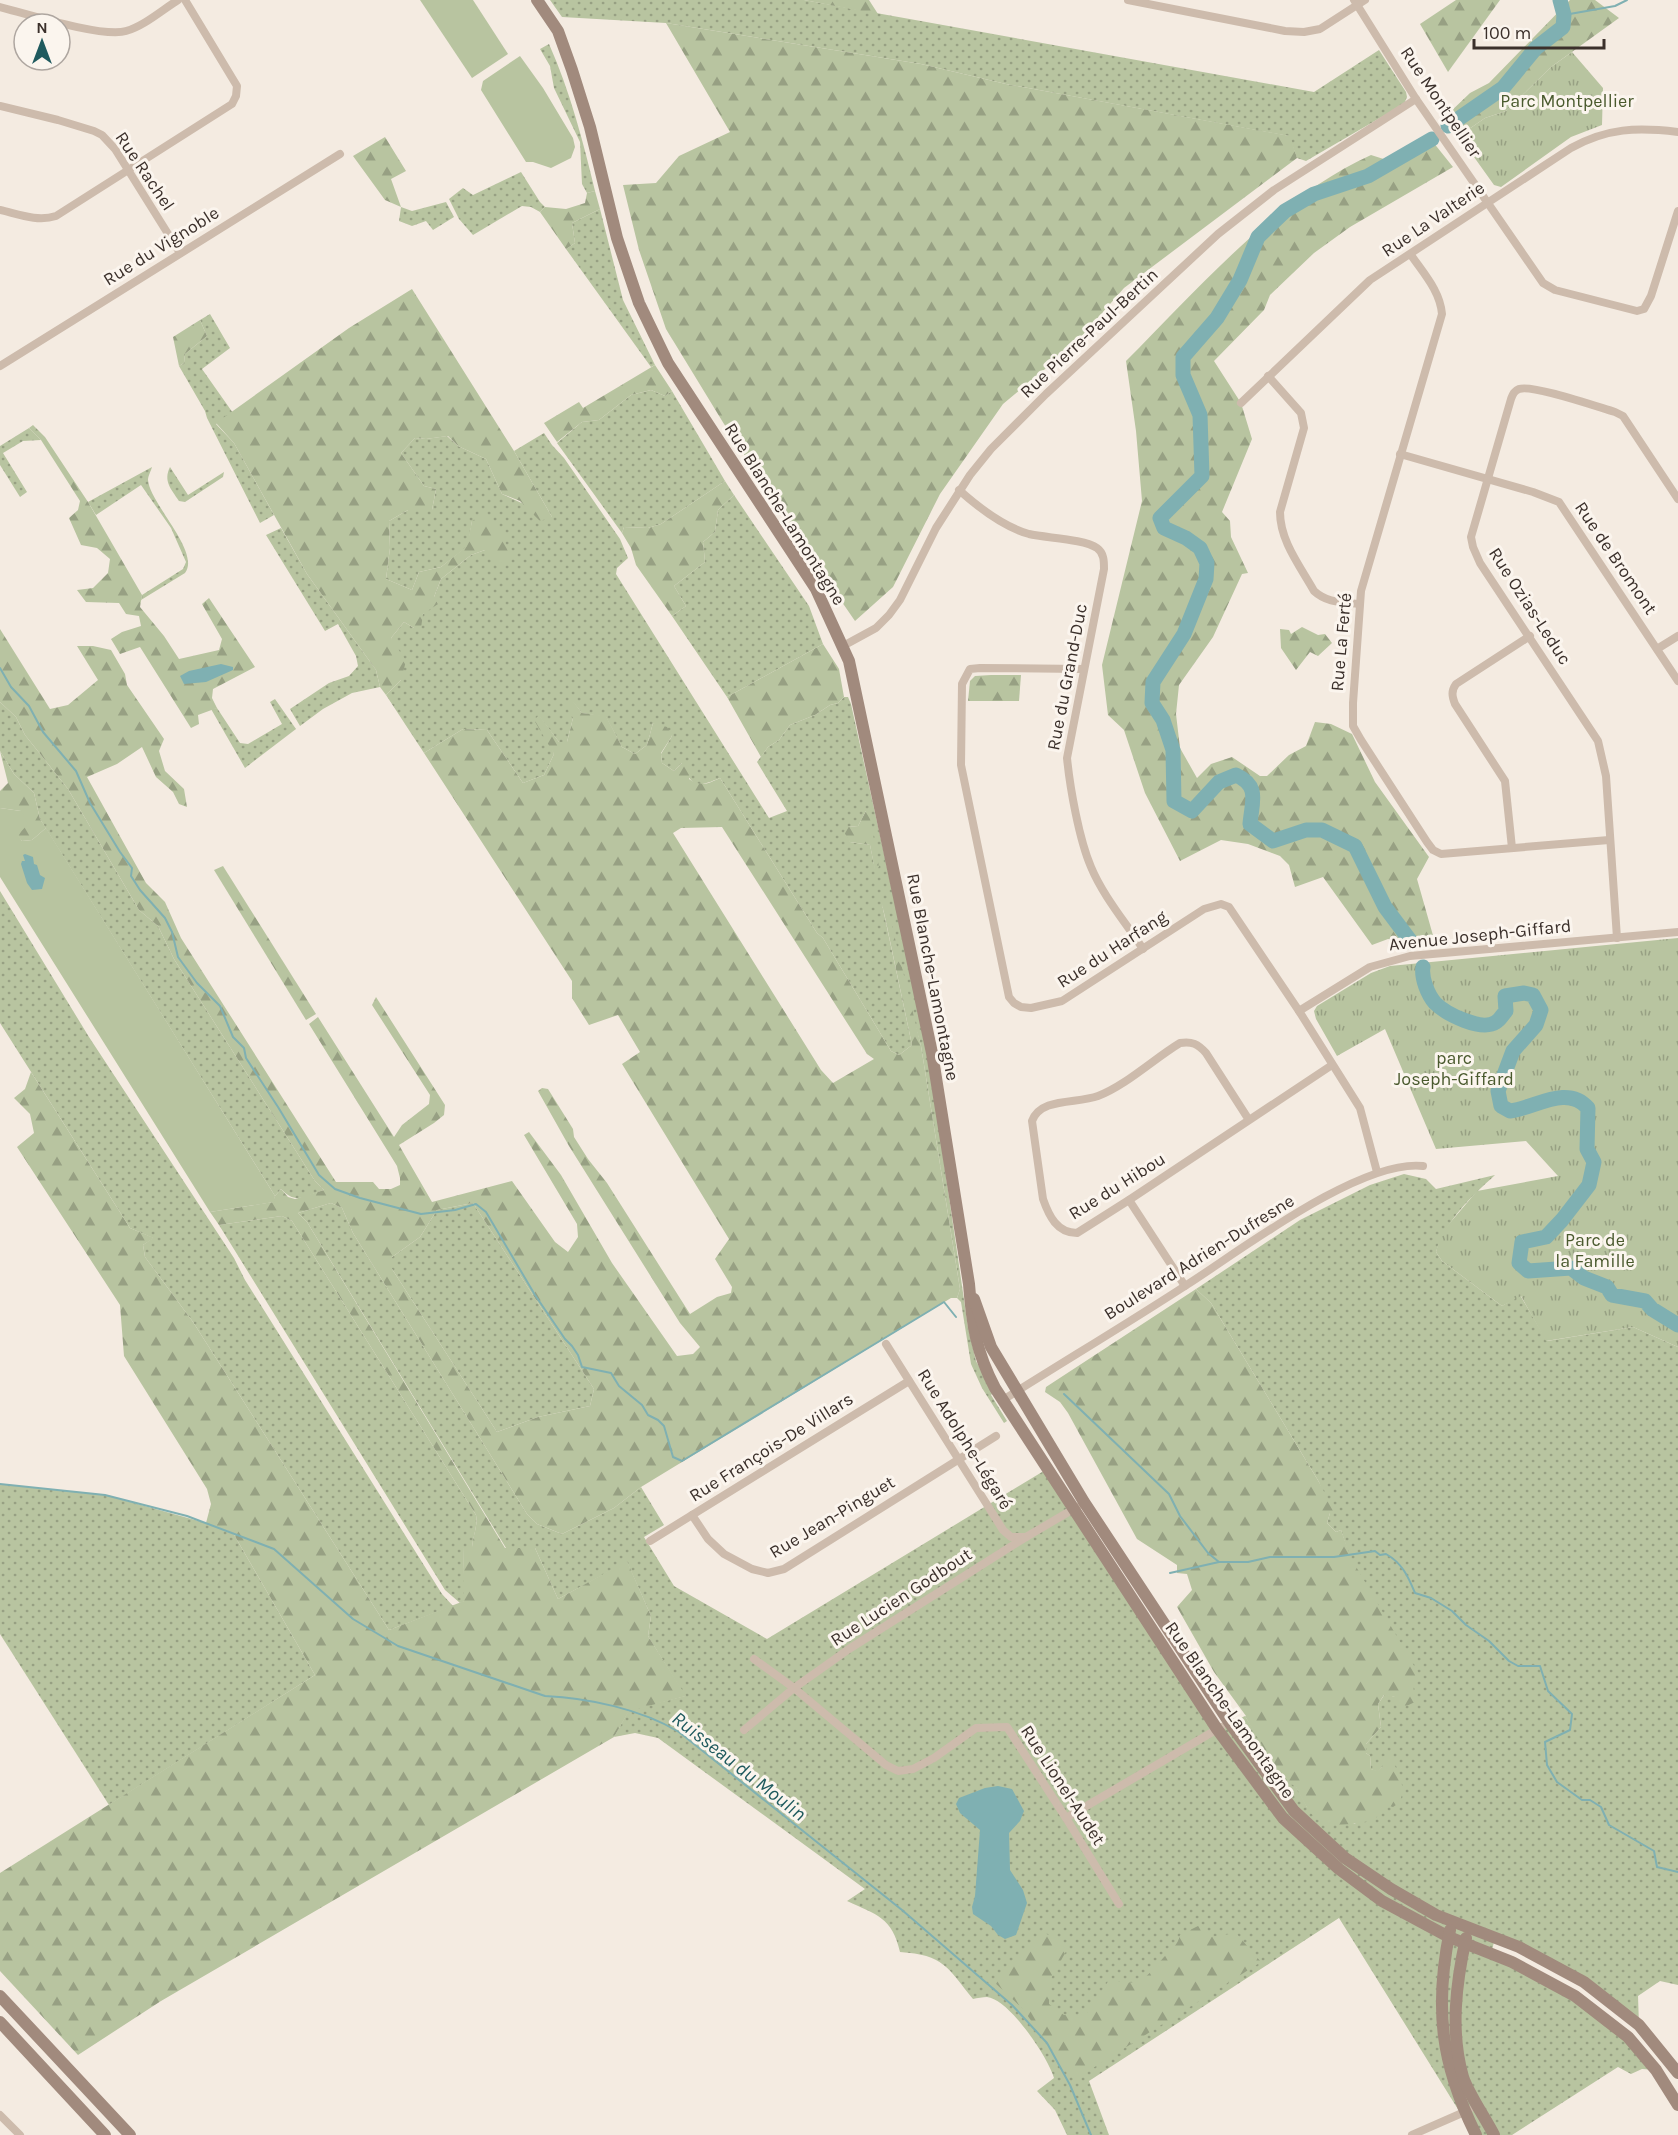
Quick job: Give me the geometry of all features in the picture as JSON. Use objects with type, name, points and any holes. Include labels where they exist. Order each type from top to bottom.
[{"type":"street","points":[[0,7],[112,33],[134,29],[177,0]]},
{"type":"street","points":[[0,210],[46,219],[56,216],[232,104],[237,86],[234,79],[185,0]]},
{"type":"street","name":"Rue Blanche-Lamontagne","points":[[537,0],[558,31],[572,70],[590,127],[617,238],[639,303],[668,363],[816,589],[849,661],[932,1053],[969,1284],[972,1322],[982,1364],[1003,1400],[1294,1811],[1345,1858],[1391,1889],[1452,1921],[1519,1947],[1584,1982],[1640,2025],[1678,2073]]},
{"type":"street","points":[[1128,0],[1285,31],[1304,32],[1320,29],[1359,2]]},
{"type":"street","points":[[1191,12],[1193,0]]},
{"type":"street","name":"Rue Montpellier","points":[[1359,2],[1416,99],[1543,283],[1555,290],[1637,311],[1644,309],[1651,296],[1678,211]]},
{"type":"street","name":"Rue Pierre-Paul-Bertin","points":[[843,646],[876,628],[889,615],[900,600],[936,528],[959,490],[991,449],[1011,429],[1218,234],[1274,190],[1416,99]]},
{"type":"street","name":"Rue Rachel","points":[[0,106],[94,131],[109,141],[180,253]]},
{"type":"street","name":"Rue La Valterie","points":[[1241,404],[1370,280],[1589,138],[1629,129],[1678,132]]},
{"type":"street","name":"Rue du Vignoble","points":[[0,366],[340,154]]},
{"type":"street","name":"Rue La Ferté","points":[[1411,255],[1437,293],[1442,314],[1361,591],[1353,726],[1433,849],[1441,854],[1609,840]]},
{"type":"street","points":[[1268,376],[1301,413],[1304,420],[1304,428],[1280,512],[1280,525],[1314,591],[1330,602],[1359,604]]},
{"type":"street","name":"Rue Ozias-Leduc","points":[[1617,938],[1606,777],[1598,741],[1480,563],[1471,537],[1513,392],[1520,388],[1527,388],[1623,416],[1678,499]]},
{"type":"street","name":"Rue de Bromont","points":[[1400,454],[1559,502],[1678,681]]},
{"type":"street","name":"Rue du Grand-Duc","points":[[959,490],[1018,530],[1088,544],[1102,553],[1104,569],[1067,758],[1090,866],[1143,949]]},
{"type":"street","points":[[1512,849],[1505,781],[1455,704],[1452,690],[1456,684],[1530,636]]},
{"type":"street","points":[[1658,649],[1678,636]]},
{"type":"street","name":"Rue du Harfang","points":[[1083,669],[970,669],[963,684],[962,765],[1009,997],[1021,1007],[1031,1008],[1062,1001],[1204,909],[1221,904],[1229,907],[1299,1011],[1360,1108],[1377,1172]]},
{"type":"street","name":"Avenue Joseph-Giffard","points":[[1299,1011],[1358,974],[1388,961],[1437,953],[1678,932]]},
{"type":"street","name":"Rue du Hibou","points":[[1249,1120],[1206,1053],[1198,1045],[1189,1042],[1180,1043],[1098,1096],[1049,1105],[1040,1108],[1035,1114],[1032,1121],[1047,1212],[1061,1229],[1077,1233],[1130,1200],[1332,1065]]},
{"type":"street","name":"Boulevard Adrien-Dufresne","points":[[1003,1400],[1296,1214],[1337,1191],[1377,1172],[1412,1165],[1423,1166]]},
{"type":"street","points":[[1130,1200],[1185,1286]]},
{"type":"street","name":"Rue Blanche-Lamontagne","points":[[969,1284],[991,1347],[1079,1506],[1217,1729],[1282,1818],[1339,1869],[1382,1901],[1449,1937],[1512,1962],[1575,1996],[1628,2037],[1656,2070],[1678,2105]]},
{"type":"street","name":"Rue Adolphe-Légaré","points":[[886,1344],[1003,1530],[1011,1537],[1026,1537]]},
{"type":"street","name":"Rue François-De Villars","points":[[650,1541],[909,1382]]},
{"type":"street","name":"Rue Jean-Pinguet","points":[[692,1515],[708,1539],[724,1554],[752,1569],[768,1573],[784,1569],[996,1436]]},
{"type":"street","name":"Rue Lucien Godbout","points":[[744,1730],[794,1688],[849,1649],[1079,1506]]},
{"type":"street","name":"Rue Lionel-Audet","points":[[754,1659],[794,1688],[886,1765],[898,1771],[913,1769],[934,1758],[976,1728],[1007,1727],[1119,1904]]},
{"type":"street","points":[[1066,1818],[1230,1722]]},
{"type":"street","points":[[1452,1921],[1441,2007],[1442,2034],[1453,2081],[1476,2135]]},
{"type":"street","points":[[1468,1928],[1455,2009],[1455,2036],[1464,2078],[1494,2135]]},
{"type":"street","points":[[0,1996],[130,2135]]},
{"type":"street","points":[[0,2022],[105,2135]]},
{"type":"street","points":[[1412,2135],[1479,2106]]},
{"type":"street","points":[[0,2115],[20,2135]]},
{"type":"green space","points":[[420,0],[473,0],[508,54],[472,78]]},
{"type":"green space","points":[[550,0],[804,0],[1314,92],[1379,50],[1407,97],[1404,104],[1306,161],[1297,158],[1289,136],[1006,84],[921,64],[666,23],[562,17]]},
{"type":"green space","points":[[804,0],[869,0],[878,14],[877,14]]},
{"type":"green space","points":[[1456,0],[1500,0],[1448,72],[1420,24]]},
{"type":"green space","points":[[1570,0],[1595,0],[1619,18],[1551,67],[1506,111],[1485,118],[1459,136],[1447,115],[1470,93],[1489,83]]},
{"type":"green space","points":[[666,23],[921,64],[1006,84],[1290,136],[1297,158],[1124,288],[1075,344],[1003,404],[940,494],[893,587],[855,621],[724,424],[666,329],[639,250],[623,185],[656,183],[679,156],[730,132]]},
{"type":"green space","points":[[549,44],[575,116],[595,191],[587,193],[582,184],[580,142],[554,88],[550,66],[540,49]]},
{"type":"green space","name":"Parc Montpellier","points":[[1572,52],[1603,88],[1602,125],[1571,137],[1501,187],[1494,185],[1459,136],[1485,118],[1506,111],[1551,67]]},
{"type":"green space","points":[[520,56],[543,88],[573,138],[575,147],[571,158],[551,168],[526,162],[481,90],[483,81]]},
{"type":"green space","points":[[385,137],[406,171],[391,179],[401,207],[385,200],[353,156]]},
{"type":"green space","points":[[1433,142],[1453,167],[1350,227],[1314,253],[1270,295],[1264,310],[1214,361],[1241,403],[1252,439],[1222,512],[1230,521],[1231,537],[1248,573],[1242,574],[1213,637],[1179,685],[1176,714],[1180,748],[1197,778],[1211,764],[1232,757],[1260,776],[1267,776],[1289,755],[1306,746],[1315,722],[1331,724],[1352,734],[1375,782],[1429,857],[1417,879],[1436,946],[1388,939],[1372,945],[1323,877],[1295,887],[1289,865],[1280,856],[1248,844],[1221,840],[1180,861],[1145,793],[1124,730],[1108,715],[1102,665],[1142,501],[1136,431],[1126,361],[1240,247],[1303,195],[1336,173],[1371,155],[1393,162]]},
{"type":"green space","points":[[521,172],[545,207],[540,212],[531,207],[522,206],[473,235],[459,219],[449,199],[463,188],[473,195]]},
{"type":"green space","points":[[595,191],[600,209],[572,223],[575,243],[566,249],[540,212],[545,207],[566,209],[585,203],[587,193]]},
{"type":"green space","points":[[446,202],[454,217],[433,230],[426,221],[412,226],[399,221],[401,207],[412,211]]},
{"type":"green space","points":[[600,209],[623,300],[655,365],[651,367],[566,249],[575,243],[572,223]]},
{"type":"green space","points":[[412,289],[514,451],[552,517],[540,521],[520,501],[502,494],[486,459],[458,446],[448,436],[415,438],[401,453],[424,486],[436,489],[432,510],[408,510],[389,521],[390,548],[386,579],[412,590],[419,572],[441,567],[467,546],[472,521],[485,512],[501,530],[510,557],[500,564],[485,550],[471,555],[441,579],[434,597],[438,604],[423,614],[421,628],[414,628],[404,622],[391,638],[406,661],[401,680],[386,695],[380,687],[376,670],[307,574],[234,443],[216,423],[349,328]]},
{"type":"green space","points":[[210,314],[230,348],[202,369],[233,413],[216,424],[234,443],[274,515],[260,523],[205,411],[179,366],[184,363],[185,354],[207,336],[200,320]]},
{"type":"green space","points":[[200,320],[207,336],[185,354],[184,363],[179,366],[173,337]]},
{"type":"green space","points":[[655,365],[672,391],[665,396],[651,390],[631,395],[599,420],[582,422],[557,442],[544,423],[579,402],[583,408]]},
{"type":"green space","points":[[651,390],[665,396],[672,391],[725,481],[661,524],[648,528],[624,527],[622,533],[557,443],[582,422],[599,420],[631,395]]},
{"type":"green space","points":[[33,425],[45,437],[88,502],[142,595],[140,607],[164,636],[179,659],[219,650],[222,639],[202,604],[209,598],[255,667],[213,689],[212,698],[217,708],[198,715],[199,724],[191,728],[140,647],[120,654],[111,639],[122,632],[141,626],[139,616],[126,614],[119,603],[86,602],[77,590],[93,588],[108,573],[110,559],[97,548],[81,545],[69,518],[78,510],[80,501],[41,440],[29,428]]},
{"type":"green space","points":[[29,428],[41,440],[23,441],[3,453],[27,492],[20,497],[0,465],[0,446]]},
{"type":"green space","points":[[544,433],[564,458],[620,539],[628,558],[617,568],[616,574],[769,818],[787,811],[757,762],[790,725],[815,715],[830,705],[838,703],[844,697],[848,697],[928,1053],[968,1327],[976,1361],[993,1393],[991,1395],[1007,1421],[1004,1423],[982,1388],[971,1364],[961,1302],[957,1298],[960,1289],[921,1046],[882,904],[912,1045],[899,1055],[891,1051],[823,938],[817,933],[720,778],[696,784],[689,777],[682,763],[674,771],[662,763],[661,754],[672,736],[653,723],[647,745],[635,754],[622,747],[606,717],[582,713],[573,702],[573,718],[567,742],[559,742],[539,716],[554,754],[544,775],[523,783],[487,730],[463,729],[424,753],[386,695],[401,680],[391,638],[404,622],[414,628],[434,597],[441,579],[471,555],[485,550],[472,521],[468,546],[441,567],[419,572],[412,590],[386,579],[390,548],[389,521],[408,510],[432,510],[436,489],[424,486],[401,453],[415,438],[447,436],[458,446],[486,459],[502,494],[552,517],[514,451]],"holes":[[[866,811],[875,869],[870,845],[850,842],[848,827],[858,826]]]},
{"type":"green space","points":[[152,467],[148,477],[151,490],[181,541],[188,564],[185,573],[141,600],[142,595],[183,569],[186,562],[171,528],[141,485],[96,515],[88,502]]},
{"type":"green space","points":[[170,467],[188,495],[224,472],[223,477],[185,502],[179,501],[169,485],[167,477]]},
{"type":"green space","points":[[725,481],[734,495],[718,510],[715,532],[703,542],[705,562],[674,586],[686,606],[672,616],[636,565],[631,548],[622,533],[624,527],[648,528],[661,524]]},
{"type":"green space","points":[[734,495],[809,606],[823,644],[727,697],[672,616],[686,606],[674,586],[705,562],[703,542],[715,532],[718,510]]},
{"type":"green space","points":[[281,528],[307,574],[376,670],[380,687],[352,693],[323,709],[300,726],[290,709],[329,683],[349,676],[358,666],[356,656],[338,624],[325,631],[266,535]]},
{"type":"green space","points":[[1302,627],[1318,635],[1325,634],[1332,643],[1318,656],[1310,652],[1296,670],[1281,648],[1280,629],[1289,630],[1291,634]]},
{"type":"green space","points":[[0,629],[50,709],[68,705],[98,680],[77,646],[93,646],[111,650],[125,674],[127,685],[164,739],[159,751],[165,771],[184,789],[187,807],[179,804],[173,792],[156,777],[142,747],[117,764],[87,777],[146,883],[165,902],[181,938],[336,1182],[373,1182],[379,1189],[391,1189],[400,1185],[400,1178],[397,1166],[309,1024],[318,1017],[394,1137],[402,1125],[429,1104],[430,1095],[372,1005],[376,997],[445,1105],[444,1115],[399,1145],[432,1202],[512,1181],[555,1242],[568,1252],[578,1237],[577,1224],[524,1135],[529,1132],[561,1175],[612,1263],[677,1356],[693,1354],[700,1347],[680,1323],[569,1146],[538,1091],[542,1088],[548,1089],[573,1129],[574,1137],[607,1183],[690,1314],[717,1297],[731,1293],[732,1287],[715,1259],[729,1239],[622,1064],[640,1052],[618,1015],[589,1025],[572,998],[572,981],[424,753],[463,729],[487,730],[523,783],[544,775],[554,754],[534,720],[539,715],[559,742],[567,742],[573,718],[566,706],[573,701],[582,713],[606,716],[622,747],[635,754],[647,745],[653,723],[667,727],[672,736],[661,753],[662,763],[674,771],[683,762],[691,769],[689,779],[700,784],[720,778],[817,933],[823,938],[891,1051],[899,1055],[912,1045],[882,903],[887,905],[921,1046],[960,1289],[957,1298],[951,1298],[641,1487],[614,1508],[562,1534],[537,1524],[527,1514],[353,1233],[342,1208],[331,1203],[298,1213],[307,1222],[505,1548],[535,1548],[558,1599],[627,1561],[651,1616],[648,1636],[686,1696],[629,1711],[614,1737],[161,2001],[78,2055],[0,1971],[0,1873],[315,1675],[233,1533],[206,1523],[211,1504],[207,1489],[124,1356],[120,1305],[17,1147],[34,1133],[30,1114],[14,1098],[25,1089],[31,1072],[130,1228],[154,1238],[143,1245],[145,1257],[193,1322],[389,1630],[464,1601],[463,1547],[472,1547],[476,1515],[292,1221],[282,1216],[219,1225],[210,1212],[273,1202],[281,1189],[288,1197],[295,1199],[324,1190],[315,1181],[174,959],[158,926],[139,910],[68,789],[25,735],[16,717],[0,702]],"holes":[[[722,827],[867,1054],[874,1059],[833,1083],[821,1070],[673,833],[681,828]],[[473,1203],[594,1389],[590,1406],[538,1417],[497,1432],[392,1269],[392,1257],[420,1237],[437,1210]]]},
{"type":"green space","points":[[823,644],[839,669],[844,697],[838,703],[830,705],[815,715],[790,725],[779,740],[768,747],[761,757],[727,697]]},
{"type":"green space","points":[[1021,675],[1019,701],[968,701],[970,681],[975,676]]},
{"type":"green space","points":[[275,699],[296,729],[245,768],[211,709],[217,708],[240,743],[248,744],[282,724],[270,702]]},
{"type":"green space","points":[[0,702],[16,717],[25,735],[68,789],[139,910],[158,926],[174,959],[315,1181],[324,1190],[296,1198],[281,1189],[275,1196],[40,819],[34,793],[14,774],[0,751]]},
{"type":"green space","points":[[0,751],[14,774],[34,793],[40,819],[46,828],[32,840],[22,841],[17,835],[21,811],[0,808],[0,791],[8,783]]},
{"type":"green space","points":[[0,808],[21,811],[28,824],[18,835],[22,841],[32,840],[46,828],[275,1196],[274,1202],[210,1212],[0,877]]},
{"type":"green space","points":[[866,811],[869,812],[879,867],[875,870],[870,845],[850,842],[844,832],[848,827],[858,826]]},
{"type":"green space","points":[[223,866],[316,1014],[306,1020],[214,870]]},
{"type":"green space","points":[[0,891],[89,1037],[234,1258],[245,1280],[442,1594],[453,1606],[389,1630],[193,1322],[145,1257],[143,1245],[153,1238],[130,1228],[0,1023]]},
{"type":"green space","name":"Parc de la Famille","points":[[1678,938],[1678,1347],[1633,1327],[1546,1341],[1521,1296],[1502,1306],[1442,1261],[1436,1252],[1440,1237],[1477,1191],[1558,1176],[1526,1141],[1436,1149],[1385,1029],[1337,1056],[1316,1019],[1314,1011],[1317,1006],[1371,973],[1390,966]]},
{"type":"green space","points":[[1404,1174],[1426,1179],[1436,1189],[1495,1175],[1453,1219],[1440,1240],[1436,1252],[1442,1261],[1502,1306],[1520,1295],[1547,1341],[1633,1327],[1678,1347],[1678,1985],[1660,1981],[1638,1996],[1639,2025],[1584,1982],[1495,1938],[1491,1954],[1575,1996],[1656,2070],[1642,2069],[1631,2074],[1618,2067],[1512,2135],[1474,2135],[1339,1918],[1089,2081],[1109,2135],[1067,2135],[1055,2110],[1037,2091],[1054,2078],[1050,2069],[1026,2030],[1006,2008],[996,2000],[987,1997],[973,1999],[950,1971],[936,1960],[900,1952],[897,1940],[888,1924],[875,1914],[847,1901],[865,1889],[658,1738],[635,1733],[614,1737],[629,1710],[685,1696],[648,1636],[651,1616],[627,1562],[558,1599],[535,1548],[506,1548],[307,1222],[298,1213],[331,1203],[342,1208],[353,1233],[527,1514],[537,1524],[562,1534],[614,1508],[641,1487],[664,1525],[644,1537],[674,1586],[767,1639],[1047,1469],[1217,1729],[1245,1716],[1276,1765],[1296,1786],[1307,1807],[1355,1824],[1383,1766],[1378,1772],[1371,1769],[1370,1756],[1366,1753],[1366,1744],[1381,1727],[1378,1704],[1385,1694],[1395,1697],[1341,1530],[1336,1532],[1327,1523],[1330,1513],[1319,1482],[1211,1303],[1196,1289],[1300,1220],[1370,1185]]},
{"type":"green space","points":[[473,1203],[594,1389],[590,1406],[538,1417],[497,1432],[392,1269],[392,1257],[420,1237],[437,1210]]},
{"type":"green space","points":[[282,1216],[292,1221],[476,1515],[472,1547],[463,1548],[465,1601],[460,1603],[445,1590],[219,1225]]},
{"type":"green space","points":[[1196,1289],[1211,1303],[1319,1482],[1334,1511],[1330,1513],[1327,1523],[1336,1532],[1341,1530],[1351,1558],[1420,1676],[1413,1683],[1415,1702],[1402,1708],[1395,1697],[1384,1695],[1378,1704],[1381,1727],[1366,1744],[1366,1753],[1370,1756],[1371,1769],[1378,1771],[1383,1766],[1382,1757],[1387,1755],[1399,1774],[1402,1796],[1393,1807],[1386,1805],[1378,1816],[1371,1820],[1329,1824],[1317,1819],[1310,1812],[1296,1787],[1275,1766],[1246,1716],[1214,1672],[1177,1607],[1192,1590],[1187,1574],[1177,1573],[1177,1565],[1137,1539],[1068,1413],[1060,1402],[1045,1392],[1046,1387]]},
{"type":"green space","points":[[0,1484],[105,1495],[206,1523],[233,1533],[315,1675],[109,1805],[0,1634]]},
{"type":"green space","points":[[1202,1924],[1211,1937],[1236,1933],[1261,1962],[1074,2080],[1022,2008],[993,1981],[1043,1932],[1069,1946],[1049,1982],[1049,2004],[1064,2015],[1085,2016],[1109,1980],[1129,1983],[1141,1980],[1174,1947],[1180,1935]]},
{"type":"water","points":[[221,664],[233,667],[233,670],[206,682],[184,684],[180,676],[189,671]]},
{"type":"water","points":[[23,855],[33,857],[40,875],[45,878],[42,889],[32,890],[27,883],[21,864],[25,861]]},
{"type":"water","points":[[998,1786],[1012,1789],[1024,1811],[1020,1821],[1009,1833],[1010,1870],[1023,1890],[1027,1903],[1016,1935],[1005,1939],[973,1914],[980,1830],[960,1813],[956,1804],[959,1798],[985,1788]]},
{"type":"waterway","points":[[1448,126],[1503,88],[1536,48],[1563,27],[1564,15],[1560,0]]},
{"type":"waterway","points":[[1564,15],[1615,6],[1627,0]]},
{"type":"waterway","points":[[1412,943],[1385,907],[1355,846],[1322,830],[1306,830],[1273,841],[1250,824],[1253,795],[1252,789],[1244,779],[1236,775],[1219,782],[1192,811],[1174,801],[1173,750],[1163,720],[1152,703],[1153,682],[1184,634],[1206,579],[1207,563],[1200,548],[1186,538],[1164,528],[1160,518],[1202,476],[1200,415],[1183,375],[1183,357],[1217,318],[1240,280],[1258,237],[1285,211],[1314,194],[1368,176],[1432,139]]},
{"type":"waterway","points":[[0,668],[11,687],[29,706],[43,732],[76,771],[90,803],[132,868],[131,876],[140,890],[165,918],[172,932],[178,957],[197,983],[220,1006],[233,1037],[244,1048],[246,1058],[319,1175],[335,1189],[421,1214],[455,1210],[476,1204],[486,1212],[535,1295],[578,1355],[582,1367],[611,1373],[619,1386],[642,1405],[648,1415],[664,1426],[673,1457],[682,1461],[944,1302],[956,1317]]},
{"type":"waterway","points":[[1423,967],[1426,986],[1435,1003],[1447,1012],[1473,1023],[1490,1025],[1497,1021],[1506,1011],[1505,996],[1524,993],[1533,995],[1541,1010],[1536,1025],[1513,1051],[1498,1091],[1501,1106],[1510,1111],[1550,1099],[1570,1098],[1580,1101],[1588,1108],[1587,1149],[1594,1162],[1589,1185],[1546,1237],[1522,1242],[1519,1263],[1528,1271],[1571,1268],[1584,1278],[1607,1287],[1612,1295],[1645,1301],[1652,1309],[1678,1325]]},
{"type":"waterway","points":[[1064,1394],[1169,1494],[1180,1516],[1208,1553],[1219,1562]]},
{"type":"waterway","name":"Ruisseau du Moulin","points":[[0,1484],[105,1495],[187,1516],[274,1549],[353,1619],[398,1646],[545,1696],[579,1699],[631,1711],[679,1732],[902,1910],[1012,2005],[1047,2043],[1070,2085],[1091,2135]]},
{"type":"waterway","points":[[1170,1573],[1219,1562],[1248,1562],[1270,1557],[1334,1557],[1375,1551],[1380,1555],[1386,1554],[1404,1570],[1415,1593],[1431,1598],[1452,1611],[1466,1625],[1489,1641],[1509,1661],[1518,1666],[1540,1666],[1548,1691],[1572,1714],[1570,1730],[1545,1742],[1547,1765],[1557,1782],[1582,1800],[1590,1800],[1601,1807],[1609,1825],[1654,1851],[1657,1867],[1678,1872]]},
{"type":"park label","name":"parc Joseph-Giffard","points":[[1454,1068]]}]
